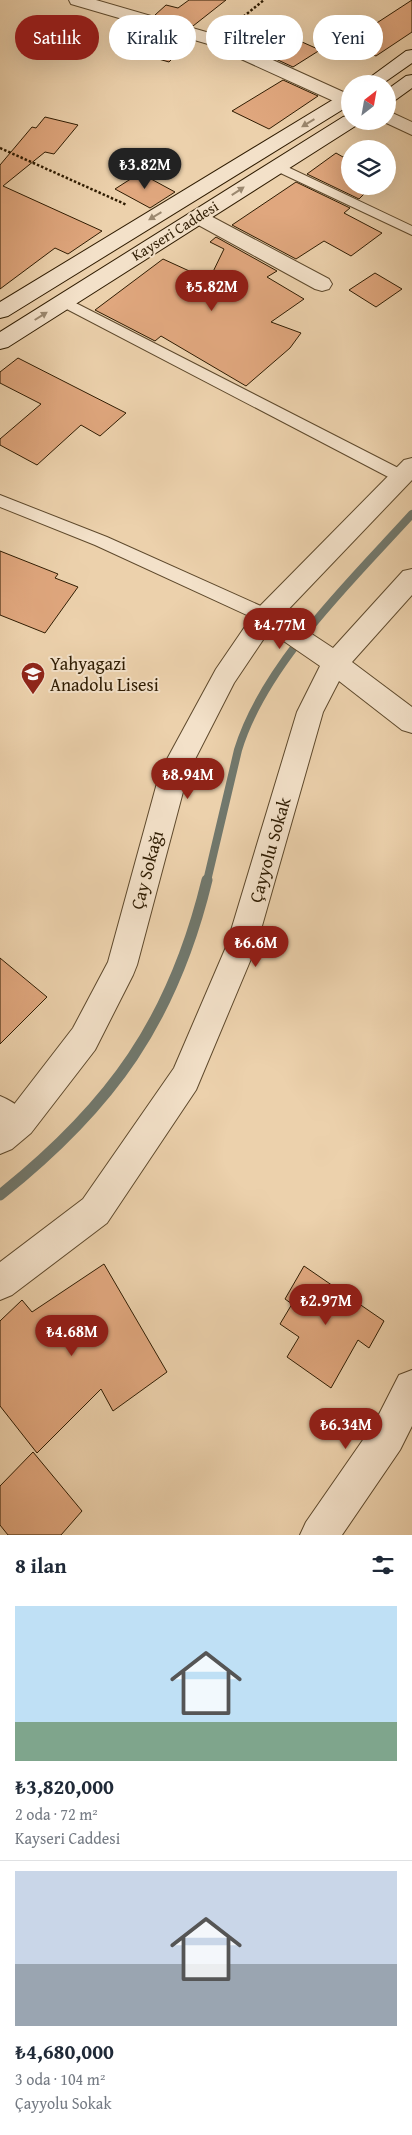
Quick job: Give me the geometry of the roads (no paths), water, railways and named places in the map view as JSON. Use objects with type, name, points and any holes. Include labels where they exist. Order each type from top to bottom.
[{"type":"street","points":[[78,0],[214,40],[341,95]]},
{"type":"street","points":[[383,75],[412,55]]},
{"type":"street","points":[[396,91],[412,80]]},
{"type":"street","name":"Kayseri Caddesi","points":[[0,311],[341,102]]},
{"type":"street","points":[[396,121],[412,128]]},
{"type":"street","name":"Kayseri Caddesi","points":[[0,342],[341,127]]},
{"type":"street","points":[[198,217],[266,252],[322,284]]},
{"type":"street","name":"Çay Sokağı","points":[[7,1122],[84,1039],[122,966],[174,772],[225,676],[269,618],[407,472]]},
{"type":"street","name":"Çayyolu Sokak","points":[[0,1283],[95,1211],[185,1079],[241,946],[310,712],[335,663],[412,578]]},
{"type":"street","points":[[269,618],[335,663],[412,722]]},
{"type":"street","points":[[319,1535],[387,1437],[412,1388]]},
{"type":"lane","points":[[277,166],[412,231]]},
{"type":"lane","points":[[64,302],[407,472]]},
{"type":"lane","points":[[0,501],[101,541],[269,618]]},
{"type":"waterway","points":[[207,881],[238,750],[250,718],[268,686],[312,624],[412,514]]},
{"type":"waterway","points":[[0,1195],[40,1162],[75,1128],[106,1093],[133,1057],[156,1018],[176,976],[193,930],[207,880]]},
{"type":"place","name":"Yahyagazi Anadolu Lisesi","points":[[33,695]]}]
